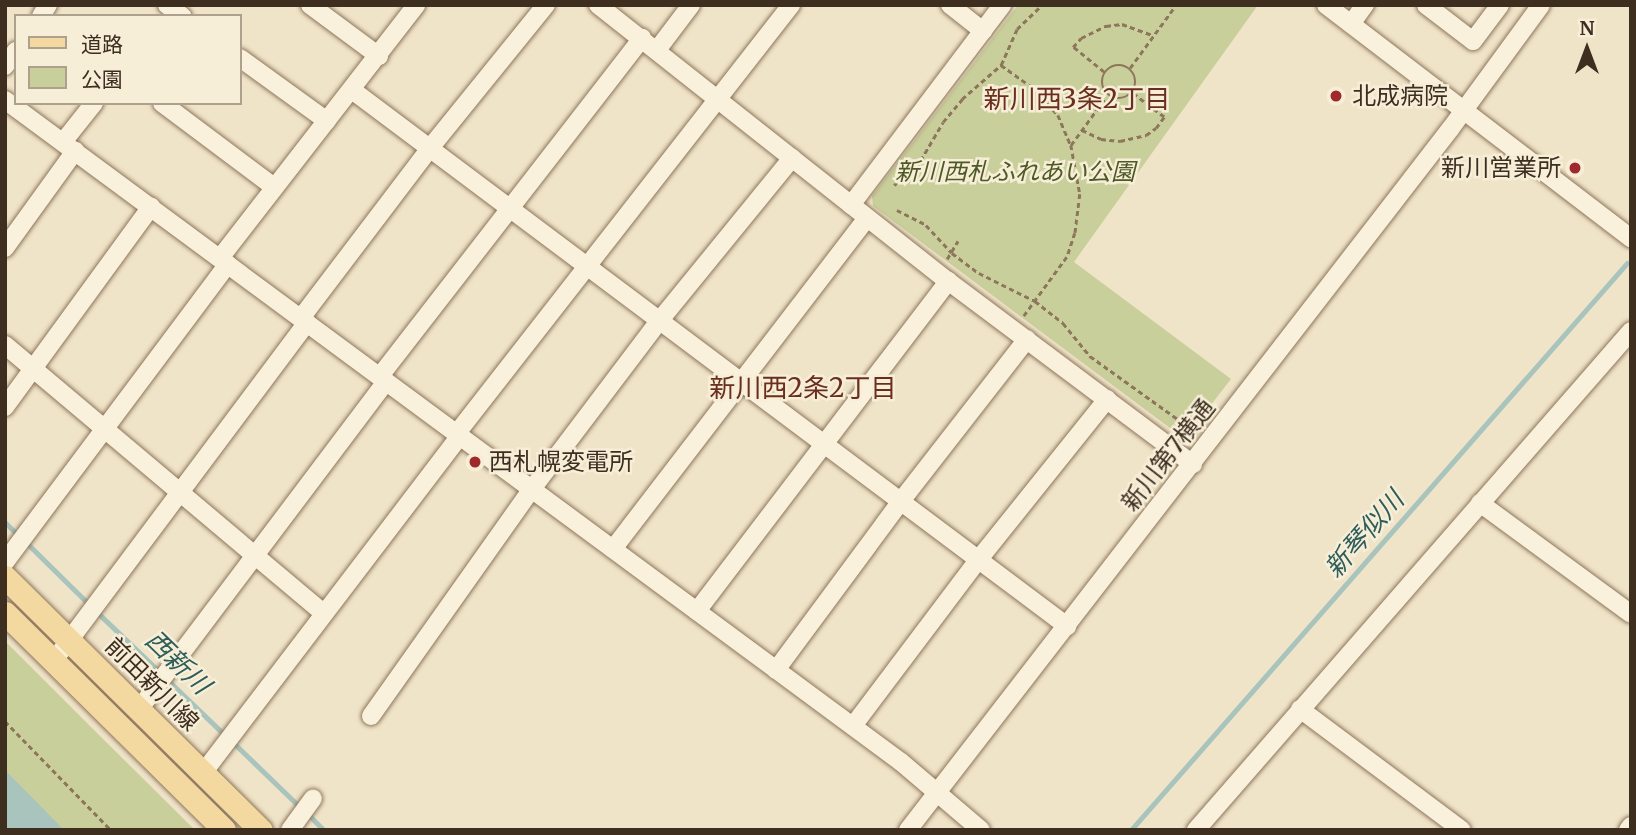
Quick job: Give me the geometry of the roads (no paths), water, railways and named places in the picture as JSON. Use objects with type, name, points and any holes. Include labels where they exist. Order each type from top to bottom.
[{"type":"main road","name":"前田新川線","points":[[5,576],[261,830]]},
{"type":"main road","points":[[5,613],[223,830]]},
{"type":"street","points":[[310,5],[379,56]]},
{"type":"street","points":[[11,554],[103,430],[274,187],[379,56],[416,5]]},
{"type":"street","points":[[54,661],[430,148],[546,5]]},
{"type":"street","points":[[597,5],[867,218],[1023,330],[1193,464]]},
{"type":"street","points":[[657,50],[691,5]]},
{"type":"street","points":[[203,773],[586,265],[792,5]]},
{"type":"street","points":[[950,5],[983,31]]},
{"type":"street","points":[[851,205],[1002,5]]},
{"type":"street","points":[[1326,5],[1631,238]]},
{"type":"street","points":[[1351,24],[1365,5]]},
{"type":"street","points":[[1426,5],[1473,41],[1500,5]]},
{"type":"street","name":"新川第7横通","points":[[908,830],[1193,464],[1541,5]]},
{"type":"street","points":[[140,708],[509,208],[642,38]]},
{"type":"street","points":[[242,59],[327,121]]},
{"type":"street","points":[[352,90],[1067,626]]},
{"type":"street","points":[[5,100],[853,726],[981,830]]},
{"type":"street","points":[[5,248],[93,105]]},
{"type":"street","points":[[165,105],[274,187]]},
{"type":"street","points":[[371,716],[532,489],[660,320],[792,158]]},
{"type":"street","points":[[5,407],[151,207]]},
{"type":"street","points":[[613,549],[867,218]]},
{"type":"street","points":[[697,611],[825,444],[946,273]]},
{"type":"street","points":[[776,670],[1023,330]]},
{"type":"street","points":[[1196,830],[1631,331]]},
{"type":"street","points":[[5,345],[177,493],[323,613]]},
{"type":"street","points":[[853,726],[979,559],[1107,398]]},
{"type":"street","points":[[1480,503],[1631,614]]},
{"type":"street","points":[[1300,709],[1462,830]]},
{"type":"street","points":[[294,824],[313,798]]},
{"type":"water","points":[[5,770],[64,830],[5,830]]},
{"type":"waterway","name":"新琴似川","points":[[1131,830],[1627,263]]},
{"type":"waterway","name":"西新川","points":[[5,522],[18,535]]},
{"type":"waterway","name":"西新川","points":[[25,541],[91,606]]},
{"type":"waterway","name":"西新川","points":[[97,612],[162,674]]},
{"type":"waterway","name":"西新川","points":[[168,680],[225,735]]},
{"type":"waterway","name":"西新川","points":[[234,743],[300,807]]},
{"type":"waterway","name":"西新川","points":[[307,813],[324,830]]},
{"type":"place","name":"北成病院","points":[[1336,96]]},
{"type":"place","name":"新川営業所","points":[[1575,168]]},
{"type":"place","name":"西札幌変電所","points":[[475,462]]},
{"type":"district","name":"新川西3条2丁目","points":[[1077,99]]},
{"type":"district","name":"新川西2条2丁目","points":[[803,388]]},
{"type":"park label","name":"新川西札ふれあい公園","points":[[1015,172]]}]
